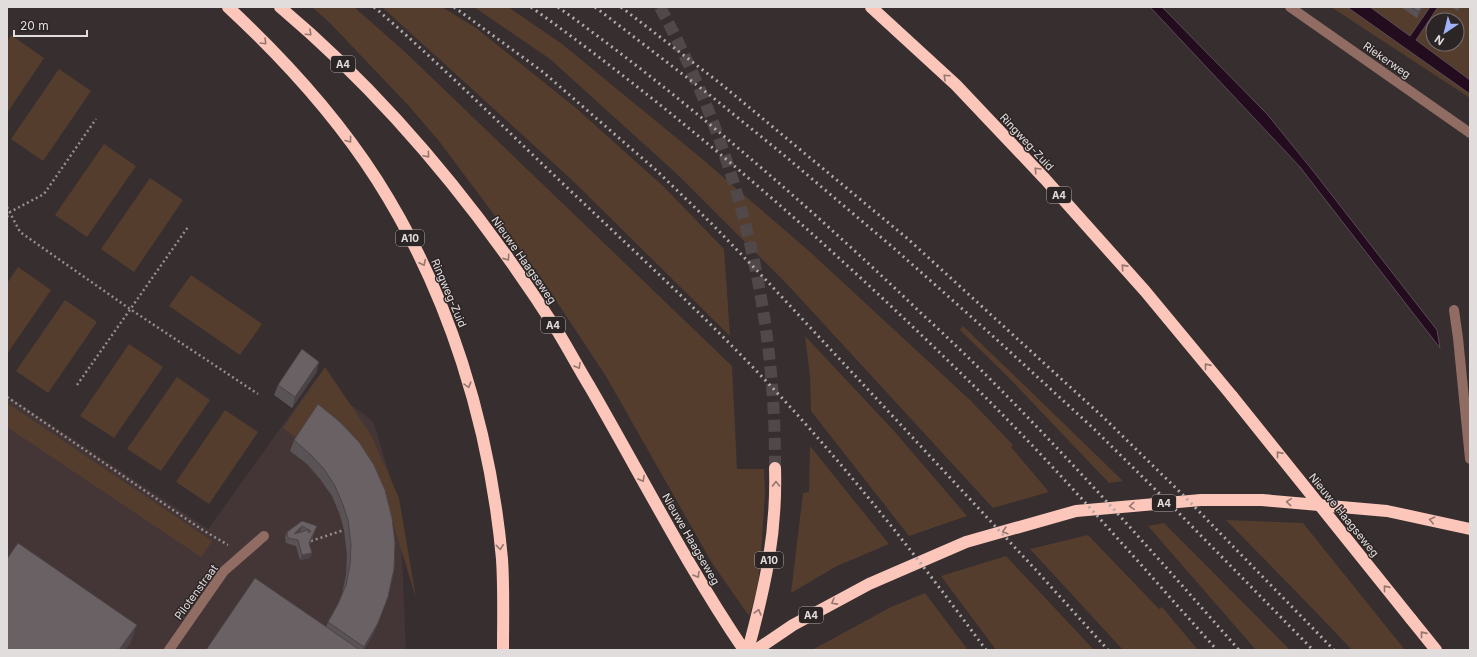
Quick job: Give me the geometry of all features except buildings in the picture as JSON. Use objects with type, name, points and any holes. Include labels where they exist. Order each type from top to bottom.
[{"type":"highway","name":"Ringweg-Zuid","points":[[228,7],[285,64],[327,111],[356,148],[403,223],[427,272],[457,346],[480,423],[496,509],[502,561],[503,650]]},
{"type":"highway","name":"Nieuwe Haagseweg","points":[[280,7],[343,64],[402,126],[436,165],[487,229],[558,333],[623,443],[677,542],[722,617],[744,650]]},
{"type":"highway","name":"Ringweg-Zuid","points":[[871,7],[956,85],[1045,179],[1145,291],[1232,396]]},
{"type":"highway","name":"Nieuwe Haagseweg","points":[[1232,396],[1436,650]]},
{"type":"highway","name":"A10","points":[[748,650],[761,601],[772,542],[776,497],[775,468]]},
{"type":"highway","name":"A4","points":[[756,650],[793,625],[869,584],[966,542],[1076,511],[1202,500],[1262,500],[1387,511],[1470,529]]},
{"type":"street","name":"Riekerweg","points":[[1290,7],[1470,133]]},
{"type":"street","points":[[1454,310],[1470,459]]},
{"type":"street","name":"Pilotenstraat","points":[[169,650],[224,571],[264,536]]},
{"type":"path","points":[[7,217],[10,212],[44,194],[96,119]]},
{"type":"path","points":[[7,207],[20,232],[130,309],[258,394]]},
{"type":"path","points":[[78,385],[188,227]]},
{"type":"path","points":[[7,397],[200,529],[244,554]]},
{"type":"path","points":[[311,541],[344,530]]},
{"type":"shaded area","points":[[312,7],[354,7],[404,51],[732,366],[737,469],[764,469],[765,493],[758,586],[749,616],[712,563],[607,378],[540,276],[439,141],[408,105],[330,23]]},
{"type":"shaded area","points":[[382,7],[442,7],[476,28],[576,108],[665,188],[724,249],[730,336],[573,181]]},
{"type":"shaded area","points":[[474,7],[508,7],[562,44],[701,158],[809,251],[970,400],[1013,445],[1011,447],[1049,492],[993,508],[787,284],[677,174],[550,59]]},
{"type":"shaded area","points":[[1150,7],[1162,7],[1267,114],[1437,330],[1440,348],[1300,167]]},
{"type":"shaded area","points":[[1331,7],[1470,7],[1470,98]]},
{"type":"shaded area","points":[[1347,7],[1370,7],[1410,36],[1425,14],[1425,26],[1416,40],[1425,47],[1425,52],[1432,52],[1470,80],[1470,94]]},
{"type":"shaded area","points":[[1430,7],[1438,7],[1435,12],[1427,12]]},
{"type":"shaded area","points":[[11,35],[44,58],[7,113],[7,42]]},
{"type":"shaded area","points":[[59,69],[91,91],[43,161],[11,139]]},
{"type":"shaded area","points":[[104,144],[136,166],[87,237],[55,215]]},
{"type":"shaded area","points":[[150,178],[183,200],[134,272],[101,249]]},
{"type":"shaded area","points":[[18,267],[51,290],[7,354],[7,283]]},
{"type":"shaded area","points":[[191,275],[262,324],[240,355],[169,306]]},
{"type":"shaded area","points":[[65,300],[97,322],[48,393],[16,371]]},
{"type":"shaded area","points":[[963,326],[1123,481],[1109,483],[1011,380],[960,330]]},
{"type":"shaded area","points":[[805,336],[894,431],[967,516],[909,536],[811,411],[810,376]]},
{"type":"shaded area","points":[[129,344],[163,367],[114,438],[80,416]]},
{"type":"shaded area","points":[[325,367],[371,435],[399,498],[416,598],[388,506],[283,428]]},
{"type":"shaded area","points":[[177,377],[210,400],[161,471],[127,449]]},
{"type":"shaded area","points":[[316,379],[373,421],[400,508],[406,650],[7,650],[7,395],[208,529]]},
{"type":"shaded area","points":[[7,403],[212,541],[201,557],[7,427]]},
{"type":"shaded area","points":[[225,410],[258,432],[209,504],[176,482]]},
{"type":"shaded area","points":[[810,446],[889,544],[837,566],[791,593],[803,493],[809,492]]},
{"type":"shaded area","points":[[1226,520],[1303,523],[1405,650],[1352,650]]},
{"type":"shaded area","points":[[1164,523],[1290,650],[1256,650],[1148,526]]},
{"type":"shaded area","points":[[1088,535],[1159,609],[1162,607],[1198,650],[1123,650],[1030,549]]},
{"type":"shaded area","points":[[1006,556],[1094,650],[996,650],[941,576]]},
{"type":"shaded area","points":[[925,593],[968,650],[812,650],[891,607]]},
{"type":"tunnel","points":[[660,7],[687,61],[711,116],[747,230],[759,288],[768,348],[774,408],[775,468]]},
{"type":"railway","points":[[374,7],[444,70],[713,326],[773,388],[873,504],[942,591],[986,650]]},
{"type":"railway","points":[[454,7],[543,72],[657,171],[712,224],[1035,569],[1108,650]]},
{"type":"railway","points":[[531,7],[648,95],[761,189],[871,287],[977,389],[1039,452],[1217,650]]},
{"type":"railway","points":[[558,7],[606,42],[700,116],[745,154],[835,233],[948,338],[982,371],[1086,479],[1239,650]]},
{"type":"railway","points":[[595,7],[711,96],[785,156],[896,250],[995,338],[1093,428],[1171,505],[1313,650]]},
{"type":"railway","points":[[621,7],[721,84],[908,239],[1103,417],[1183,495],[1334,650]]}]
